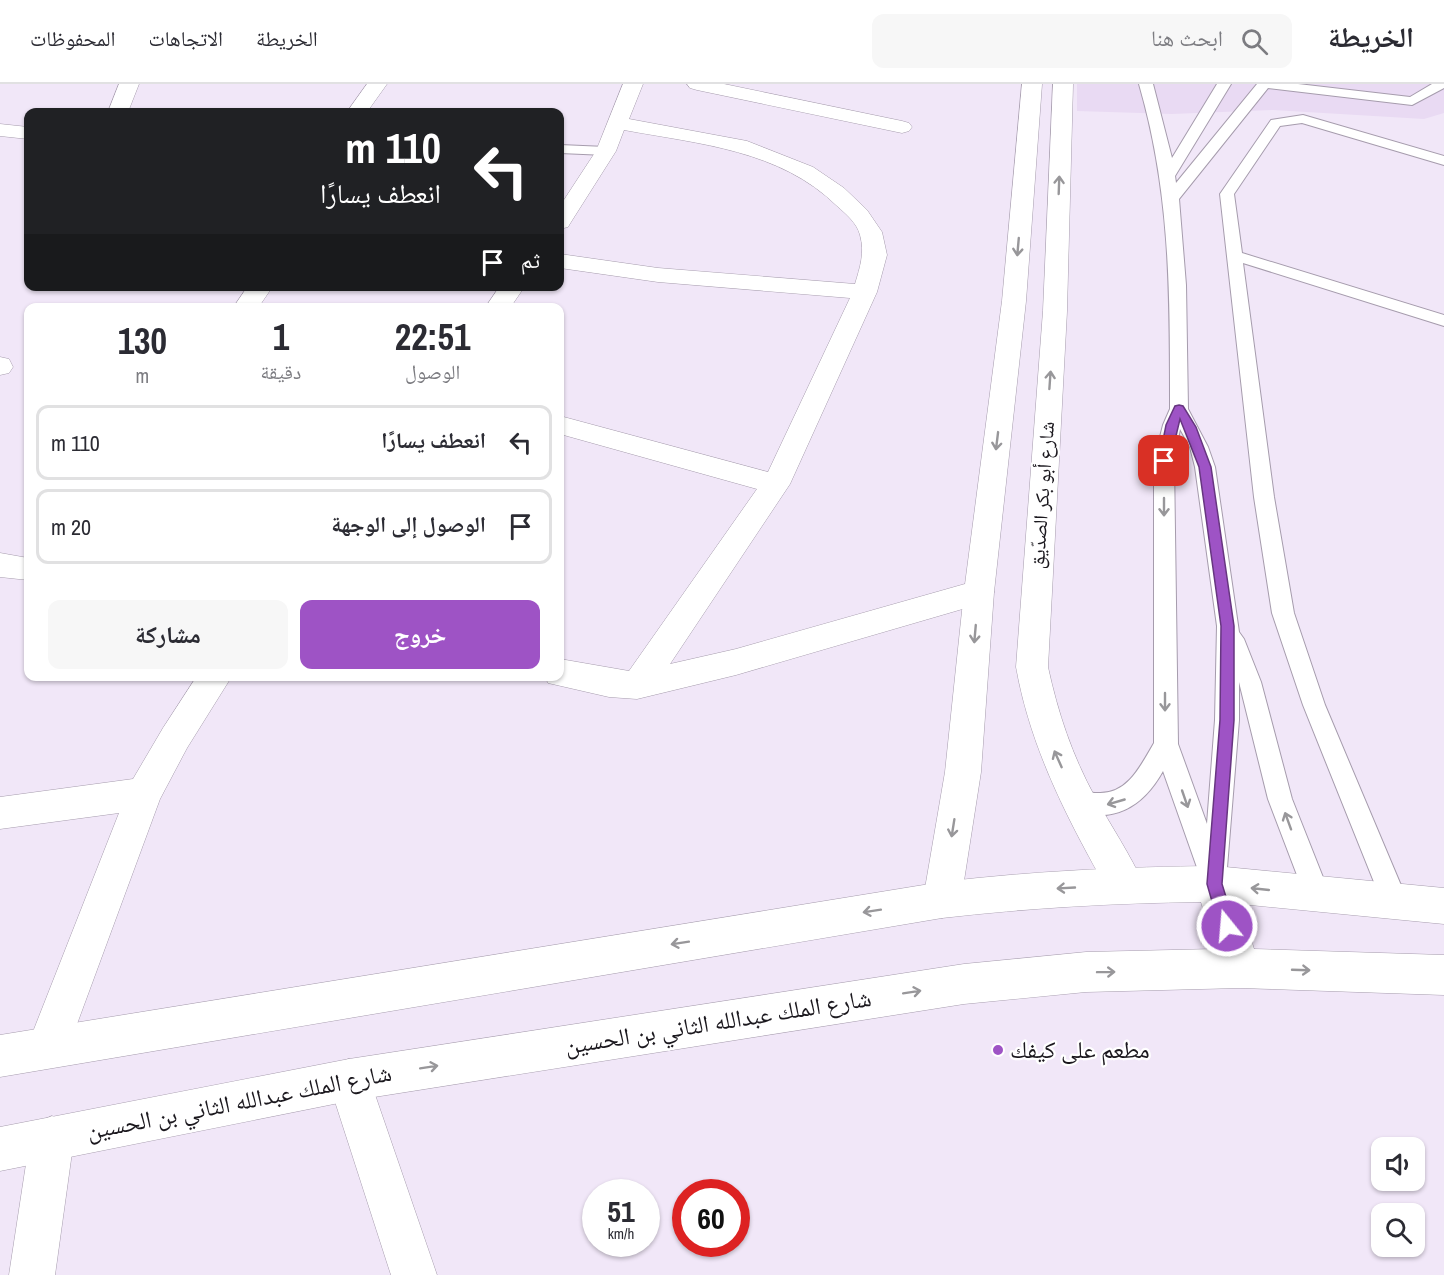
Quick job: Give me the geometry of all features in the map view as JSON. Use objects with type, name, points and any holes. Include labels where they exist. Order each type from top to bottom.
[{"type":"street","points":[[120,108],[129,84]]},
{"type":"street","points":[[360,108],[377,84]]},
{"type":"street","points":[[564,216],[606,151],[633,84]]},
{"type":"street","points":[[697,84],[902,128]]},
{"type":"street","points":[[942,900],[963,772],[979,592],[1014,301],[1032,84]]},
{"type":"street","name":"شارع أبو بكر الصدّيق","points":[[1063,84],[1055,311],[1032,667],[1036,700],[1058,760],[1125,885]]},
{"type":"street","points":[[617,123],[740,145],[806,171],[859,215],[871,232],[875,255],[865,292],[776,484],[637,685]]},
{"type":"street","points":[[0,130],[24,133]]},
{"type":"street","points":[[564,262],[658,274],[865,292]]},
{"type":"street","points":[[564,425],[776,484]]},
{"type":"street","points":[[0,565],[24,568]]},
{"type":"street","points":[[564,673],[609,683],[637,685],[736,662],[979,592]]},
{"type":"street","points":[[48,1047],[144,794],[174,738],[213,681]]},
{"type":"street","points":[[0,813],[144,794]]},
{"type":"street","points":[[0,1056],[942,900],[1018,891],[1125,885],[1215,884],[1444,906]]},
{"type":"street","points":[[1215,884],[1240,968]]},
{"type":"street","name":"شارع الملك عبدالله الثاني بن الحسين","points":[[0,1149],[349,1080],[964,984],[1086,972],[1240,968],[1444,975]]},
{"type":"street","points":[[349,1080],[414,1275]]},
{"type":"street","points":[[32,1275],[52,1138]]},
{"type":"lane","points":[[1146,84],[1162,136],[1170,173],[1177,255],[1179,409],[1172,425],[1164,461],[1166,744],[1215,884]]},
{"type":"lane","points":[[1170,173],[1224,84]]},
{"type":"lane","points":[[1173,197],[1264,84],[1412,101],[1442,84]]},
{"type":"lane","points":[[1395,902],[1318,716],[1283,613],[1264,497],[1227,194],[1276,123],[1303,119],[1444,161]]},
{"type":"lane","points":[[564,149],[606,151]]},
{"type":"lane","points":[[1233,255],[1444,321]]},
{"type":"lane","points":[[1179,409],[1190,427],[1205,467],[1228,626],[1227,720],[1215,884]]},
{"type":"lane","points":[[1228,626],[1250,682],[1280,799],[1317,895]]},
{"type":"lane","points":[[1080,802],[1100,806],[1129,798],[1147,777],[1166,744]]},
{"type":"shaded area","points":[[1077,84],[1444,84],[1444,113],[1424,119],[1273,110],[1172,114],[1077,111]]},
{"type":"place","name":"مطعم على كيفك","points":[[998,1050]]},
{"type":"route","points":[[1164,461],[1167,442],[1179,409],[1199,447],[1205,467],[1228,626],[1227,720],[1215,884],[1227,926]]}]
